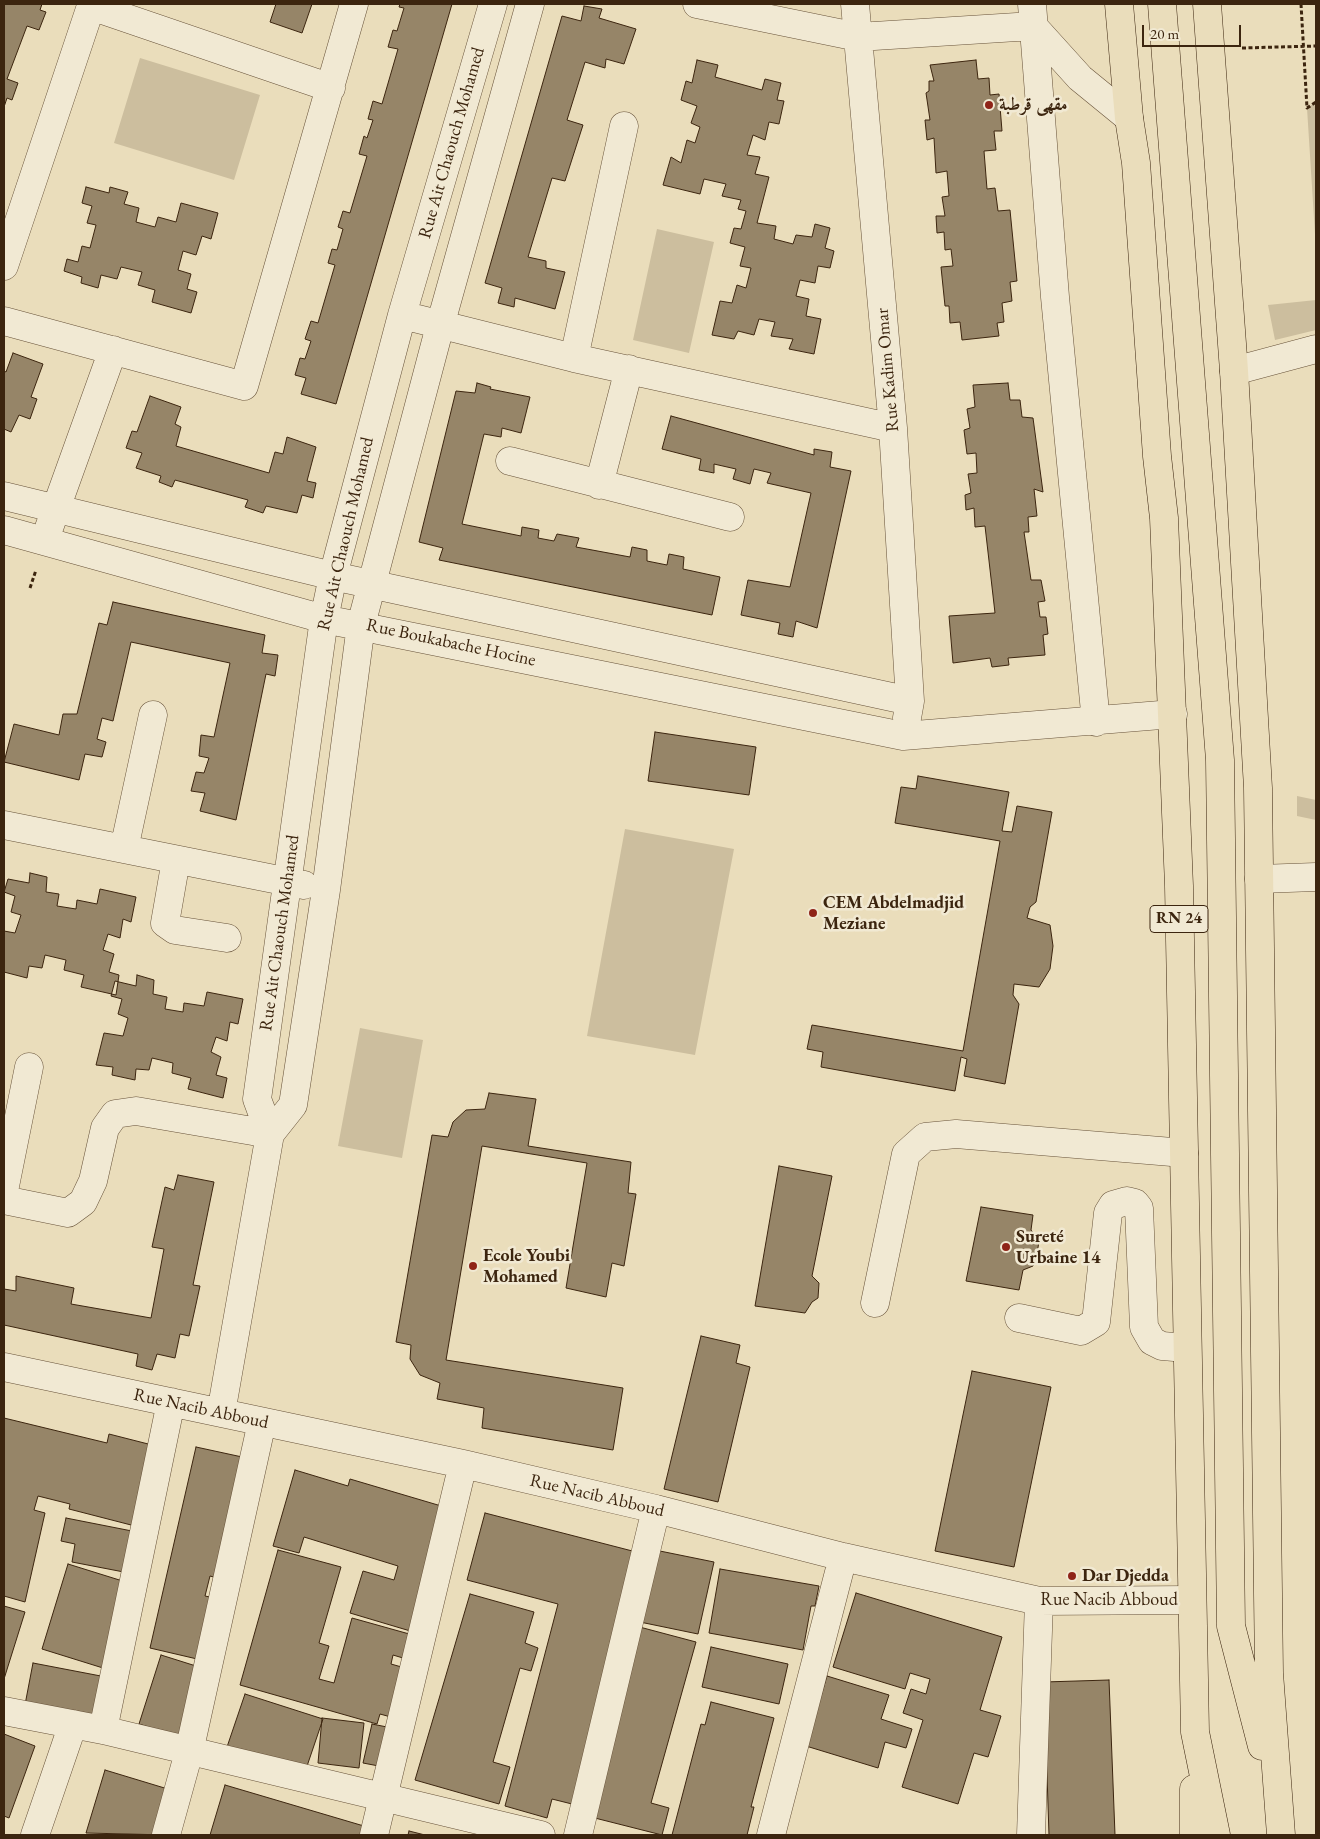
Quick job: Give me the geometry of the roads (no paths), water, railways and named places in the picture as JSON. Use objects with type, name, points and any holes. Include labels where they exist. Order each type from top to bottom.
[{"type":"main road","name":"RN 24","points":[[1119,4],[1129,118],[1136,163],[1157,456],[1164,518],[1173,714],[1184,1153],[1195,1732],[1216,1835]]},
{"type":"main road","name":"RN 24","points":[[1162,4],[1220,760],[1231,1626],[1281,1828]]},
{"type":"main road","name":"RN 24","points":[[1207,4],[1234,371],[1258,788],[1269,1673],[1281,1828]]},
{"type":"main road","points":[[1194,1835],[1195,1732]]},
{"type":"street","points":[[4,322],[244,386],[354,4]]},
{"type":"street","name":"Rue Ait Chaouch Mohamed","points":[[270,1134],[258,1099],[324,619],[333,576],[402,315],[493,4]]},
{"type":"street","points":[[221,1413],[270,1134],[293,1104],[326,890],[361,625],[370,584],[440,326],[530,4]]},
{"type":"street","points":[[697,4],[858,37],[1033,15],[1049,4]]},
{"type":"street","name":"Rue Kadim Omar","points":[[855,4],[893,428],[910,701],[903,736]]},
{"type":"street","points":[[4,266],[91,6],[331,88]]},
{"type":"street","points":[[1033,15],[1080,78],[1129,118]]},
{"type":"street","points":[[1033,15],[1055,297],[1096,722]]},
{"type":"street","points":[[574,358],[624,126]]},
{"type":"street","points":[[402,315],[574,358],[629,368],[893,428]]},
{"type":"street","points":[[1234,371],[1316,349]]},
{"type":"street","points":[[45,541],[113,350]]},
{"type":"street","points":[[599,485],[629,368]]},
{"type":"street","points":[[510,461],[730,518]]},
{"type":"street","points":[[4,496],[333,576],[910,701]]},
{"type":"street","name":"Rue Boukabache Hocine","points":[[4,530],[324,619],[903,736],[1096,722],[1173,714]]},
{"type":"street","points":[[124,849],[153,715]]},
{"type":"street","points":[[4,825],[326,890]]},
{"type":"street","points":[[176,860],[165,923],[175,930],[227,938]]},
{"type":"street","points":[[1259,879],[1316,877]]},
{"type":"street","points":[[4,1191],[29,1067]]},
{"type":"street","points":[[4,1200],[68,1213],[83,1202],[93,1181],[105,1128],[115,1114],[136,1112],[270,1134]]},
{"type":"street","points":[[875,1303],[906,1154],[925,1137],[956,1134],[1184,1153]]},
{"type":"street","points":[[1019,1318],[1081,1331],[1096,1322],[1108,1213],[1113,1205],[1127,1202],[1135,1203],[1139,1208],[1144,1327],[1152,1341],[1162,1346],[1187,1348]]},
{"type":"street","name":"Rue Nacib Abboud","points":[[4,1367],[463,1464],[656,1509],[843,1557],[1039,1601],[1191,1600]]},
{"type":"street","points":[[103,1730],[171,1402]]},
{"type":"street","points":[[166,1835],[189,1752],[262,1422]]},
{"type":"street","points":[[374,1835],[463,1464]]},
{"type":"street","points":[[578,1835],[656,1509]]},
{"type":"street","points":[[771,1835],[843,1557]]},
{"type":"street","points":[[1031,1835],[1039,1601]]},
{"type":"street","points":[[4,1710],[103,1730],[541,1835]]},
{"type":"street","points":[[35,1835],[73,1724]]},
{"type":"place","name":"مقهى قرطبة","points":[[989,105]]},
{"type":"place","name":"CEM Abdelmadjid Meziane","points":[[813,913]]},
{"type":"place","name":"Sureté Urbaine 14","points":[[1006,1247]]},
{"type":"place","name":"Ecole Youbi Mohamed","points":[[473,1266]]},
{"type":"place","name":"Dar Djedda","points":[[1072,1576]]}]
